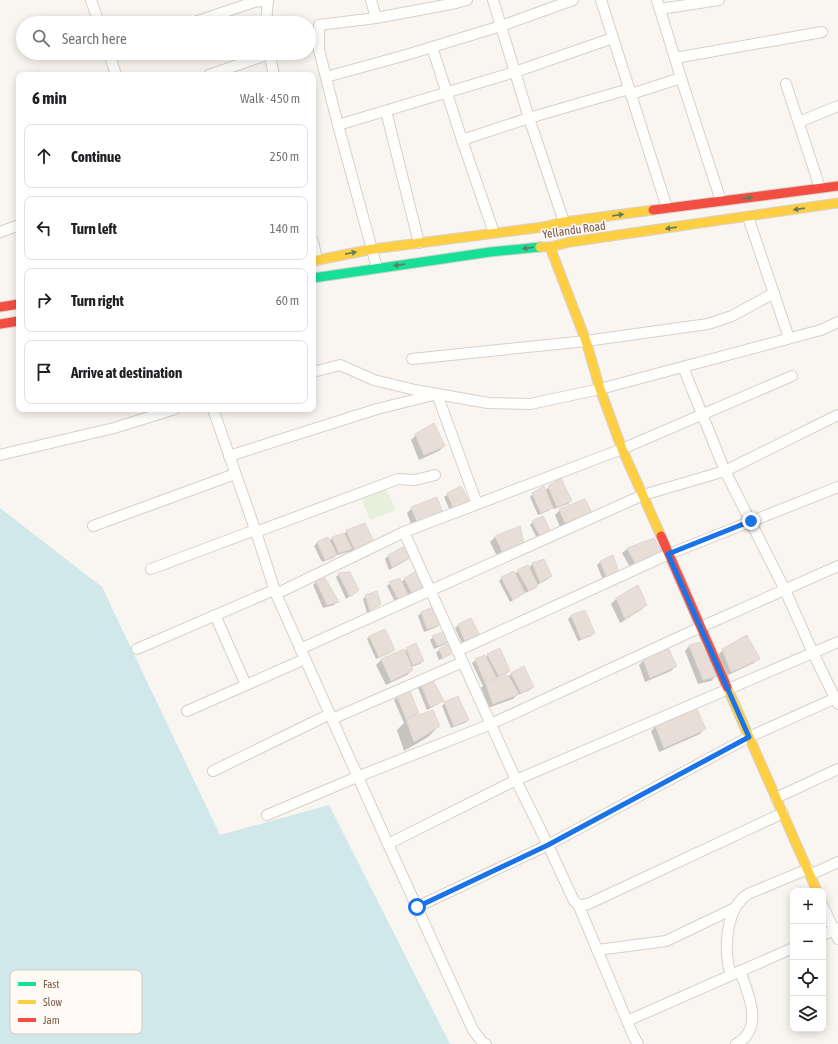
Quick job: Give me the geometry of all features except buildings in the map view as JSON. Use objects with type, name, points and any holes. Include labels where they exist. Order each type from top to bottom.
[{"type":"main road","name":"Yellandu Road","points":[[316,260],[373,249],[543,227],[564,222],[666,208],[838,186]]},
{"type":"main road","name":"Yellandu Road","points":[[316,278],[490,252],[550,246],[838,203]]},
{"type":"main road","points":[[550,246],[586,340],[600,389],[622,449],[816,888]]},
{"type":"main road","points":[[0,307],[16,304]]},
{"type":"main road","points":[[3,323],[16,321]]},
{"type":"street","points":[[91,0],[97,16]]},
{"type":"street","points":[[213,16],[254,2],[268,0],[267,16]]},
{"type":"street","points":[[371,0],[376,18]]},
{"type":"street","points":[[316,26],[376,18],[467,0]]},
{"type":"street","points":[[493,0],[529,118],[564,222]]},
{"type":"street","points":[[326,77],[501,26],[573,0]]},
{"type":"street","points":[[601,0],[666,208]]},
{"type":"street","points":[[719,0],[658,4],[721,201]]},
{"type":"street","points":[[675,58],[822,32]]},
{"type":"street","points":[[316,36],[338,125],[377,268]]},
{"type":"street","points":[[338,125],[515,72],[613,38]]},
{"type":"street","points":[[432,47],[494,233]]},
{"type":"street","points":[[111,60],[115,72]]},
{"type":"street","points":[[217,72],[250,60]]},
{"type":"street","points":[[271,60],[273,72]]},
{"type":"street","points":[[462,140],[529,118],[681,78]]},
{"type":"street","points":[[786,84],[820,188]]},
{"type":"street","points":[[798,122],[838,106]]},
{"type":"street","points":[[386,111],[419,243]]},
{"type":"street","points":[[748,217],[789,338]]},
{"type":"street","points":[[0,232],[16,226]]},
{"type":"street","points":[[412,359],[586,340],[708,324],[732,316],[774,294]]},
{"type":"street","points":[[0,311],[3,323]]},
{"type":"street","points":[[316,371],[340,365],[374,380],[415,390],[488,403],[530,404],[600,389],[683,367],[820,330],[838,322]]},
{"type":"street","points":[[417,907],[548,845],[749,737],[837,700],[813,653],[785,590],[725,471],[683,367]]},
{"type":"street","points":[[137,649],[215,615],[275,592],[404,532],[622,449],[792,376]]},
{"type":"street","points":[[230,456],[377,409],[437,394]]},
{"type":"street","points":[[437,394],[477,504]]},
{"type":"street","points":[[0,455],[114,428],[165,412]]},
{"type":"street","points":[[214,412],[275,592],[357,777],[473,1030],[483,1043],[486,1044]]},
{"type":"street","points":[[187,711],[246,684],[302,654],[430,590],[643,495],[725,471],[838,415]]},
{"type":"street","points":[[93,526],[236,474]]},
{"type":"street","points":[[151,569],[398,479],[415,480],[435,475]]},
{"type":"street","points":[[458,651],[668,554],[838,486]]},
{"type":"street","points":[[404,532],[516,780],[574,901],[578,904],[638,1044]]},
{"type":"street","points":[[267,815],[357,777],[491,724],[701,627],[838,566]]},
{"type":"street","points":[[215,615],[246,684]]},
{"type":"street","points":[[388,844],[516,780],[838,642]]},
{"type":"street","points":[[213,771],[331,717],[463,662]]},
{"type":"street","points":[[776,798],[838,769]]},
{"type":"street","points":[[578,904],[588,904],[783,813]]},
{"type":"street","points":[[736,1044],[741,1042],[747,1034],[752,1022],[751,1004],[736,973],[728,964],[727,942],[730,920],[735,908],[741,899],[748,894],[838,862]]},
{"type":"street","points":[[597,950],[666,941],[735,908]]},
{"type":"street","points":[[826,912],[837,932],[826,934]]},
{"type":"street","points":[[627,1021],[790,949]]},
{"type":"green space","points":[[386,489],[396,510],[370,520],[361,498]]},
{"type":"water","points":[[0,508],[102,587],[220,835],[329,805],[450,1044],[0,1044]]},
{"type":"traffic: fast","points":[[316,278],[490,252],[540,247]]},
{"type":"traffic: slow","points":[[540,247],[550,247],[570,242],[838,203]]},
{"type":"traffic: slow","points":[[316,260],[373,249],[543,227],[564,222],[653,210]]},
{"type":"traffic: slow","points":[[550,247],[586,341],[600,389],[622,449],[661,536]]},
{"type":"traffic: slow","points":[[727,687],[816,888]]},
{"type":"traffic: jam","points":[[653,210],[838,186]]},
{"type":"traffic: jam","points":[[0,307],[16,304]]},
{"type":"traffic: jam","points":[[0,324],[16,321]]},
{"type":"traffic: jam","points":[[661,536],[727,687]]},
{"type":"route","points":[[417,907],[548,845],[749,737],[668,554],[751,521]]}]
